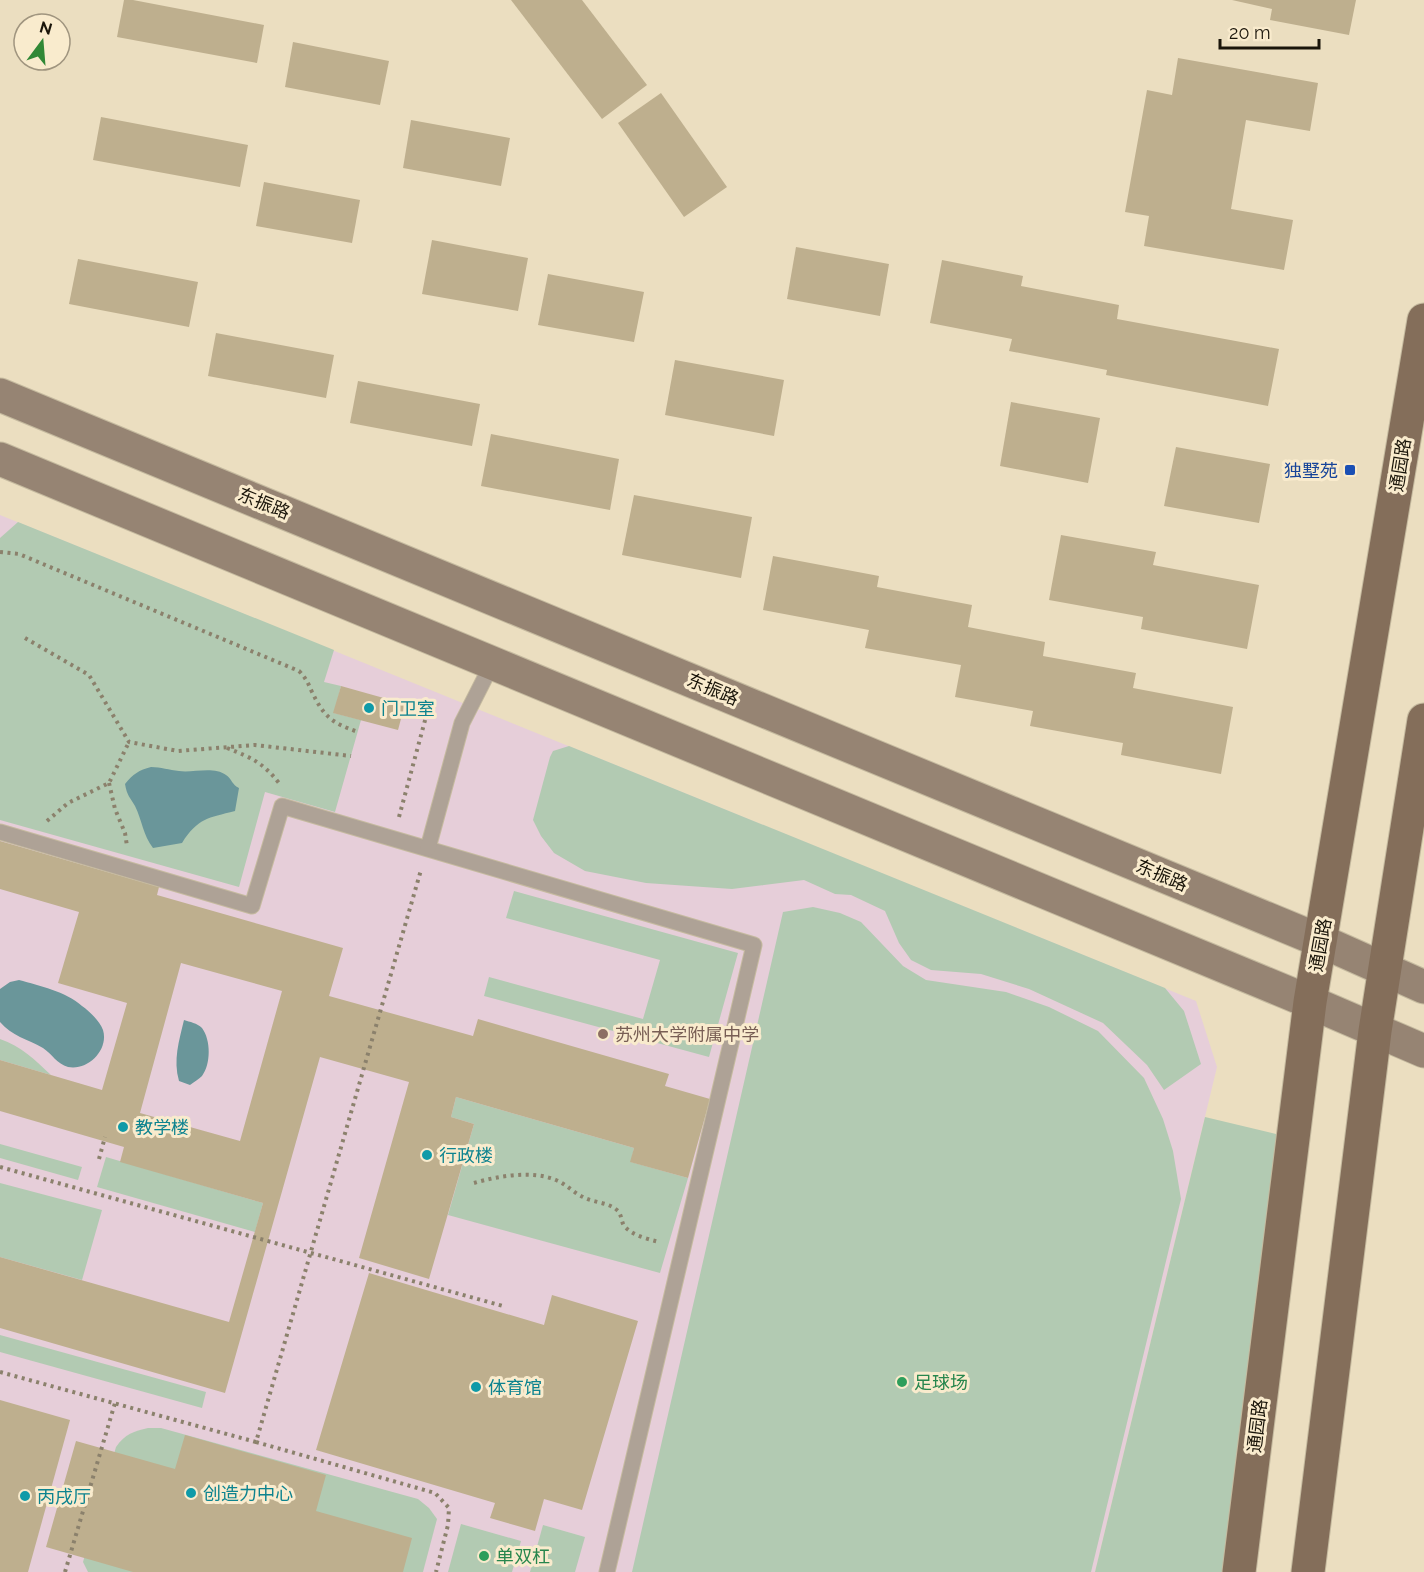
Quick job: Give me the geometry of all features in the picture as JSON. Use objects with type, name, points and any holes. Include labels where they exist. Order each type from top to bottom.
[{"type":"main road","name":"通园路","points":[[1239,1572],[1310,1002],[1424,320]]},
{"type":"main road","name":"东振路","points":[[0,394],[1321,941],[1424,987]]},
{"type":"main road","points":[[0,459],[493,662],[1424,1051]]},
{"type":"main road","points":[[1308,1572],[1375,1031],[1424,720]]},
{"type":"lane","points":[[428,848],[462,723],[493,662]]},
{"type":"lane","points":[[0,832],[252,906],[282,806],[754,945],[607,1572]]},
{"type":"path","points":[[0,552],[19,554],[299,671],[307,678],[322,711],[336,724],[358,732]]},
{"type":"path","points":[[25,638],[89,675],[129,742],[178,751],[255,745],[351,756]]},
{"type":"path","points":[[393,838],[427,713],[462,723]]},
{"type":"path","points":[[29,840],[60,808],[109,783],[129,742]]},
{"type":"path","points":[[223,747],[248,756],[266,766],[280,783]]},
{"type":"path","points":[[109,783],[115,809],[125,833],[128,854],[127,869]]},
{"type":"path","points":[[256,1442],[428,848]]},
{"type":"path","points":[[99,1159],[105,1137]]},
{"type":"path","points":[[0,1167],[503,1306]]},
{"type":"path","points":[[474,1183],[490,1178],[531,1175],[554,1179],[566,1184],[583,1197],[609,1205],[618,1212],[624,1227],[682,1251]]},
{"type":"path","points":[[0,1372],[435,1493],[449,1508],[448,1525],[436,1572]]},
{"type":"path","points":[[65,1572],[115,1403]]},
{"type":"shaded area","name":"苏州大学附属中学","points":[[0,515],[1196,1001],[1217,1067],[1095,1572],[0,1572]]},
{"type":"green space","points":[[18,522],[334,650],[324,682],[341,686],[334,713],[361,720],[335,812],[265,792],[239,887],[0,820],[0,538]]},
{"type":"green space","points":[[569,746],[1165,988],[1184,1011],[1201,1064],[1164,1090],[1147,1065],[1103,1023],[1029,989],[981,974],[931,970],[911,960],[899,943],[885,911],[851,895],[835,894],[804,880],[732,889],[646,883],[585,871],[554,853],[541,836],[533,820],[550,757],[553,751]]},
{"type":"green space","points":[[514,891],[738,953],[709,1057],[484,996],[489,977],[643,1019],[660,960],[506,918]]},
{"type":"green space","points":[[813,907],[840,913],[861,922],[903,966],[926,980],[1006,992],[1049,1007],[1098,1031],[1144,1078],[1163,1119],[1173,1151],[1181,1199],[1091,1572],[632,1572],[783,912]]},
{"type":"green space","points":[[0,1039],[21,1050],[51,1075],[0,1060]]},
{"type":"green space","points":[[456,1097],[634,1148],[631,1162],[688,1178],[660,1273],[448,1215],[474,1124],[451,1117]]},
{"type":"green space","points":[[1205,1117],[1280,1135],[1224,1572],[1095,1572]]},
{"type":"green space","points":[[0,1144],[82,1167],[78,1180],[0,1158]]},
{"type":"green space","points":[[106,1157],[263,1203],[255,1232],[97,1187]]},
{"type":"green space","points":[[0,1183],[102,1210],[82,1280],[0,1257]]},
{"type":"green space","points":[[0,1335],[206,1392],[202,1408],[0,1352]]},
{"type":"green space","name":"创造力中心","points":[[148,1428],[161,1428],[418,1499],[437,1519],[423,1572],[88,1572],[83,1562],[116,1447],[130,1434]]},
{"type":"green space","name":"单双杠","points":[[461,1524],[521,1541],[512,1572],[448,1572]]},
{"type":"green space","points":[[543,1525],[585,1537],[575,1572],[530,1572]]},
{"type":"water","points":[[151,767],[179,771],[221,772],[239,788],[235,811],[204,820],[193,828],[182,843],[153,848],[125,784],[136,773]]},
{"type":"water","points":[[19,980],[68,996],[94,1016],[103,1030],[103,1045],[100,1052],[83,1066],[68,1067],[61,1064],[43,1048],[5,1027],[0,1022],[0,989],[10,982]]},
{"type":"water","points":[[184,1020],[202,1028],[208,1045],[205,1071],[190,1085],[179,1081],[177,1073],[177,1050]]},
{"type":"building","points":[[124,0],[264,25],[257,63],[117,37]]},
{"type":"building","points":[[511,0],[582,0],[647,85],[602,119]]},
{"type":"building","points":[[1232,0],[1356,0],[1349,35],[1270,20],[1272,9]]},
{"type":"building","points":[[293,42],[389,61],[380,105],[285,87]]},
{"type":"building","points":[[1178,58],[1318,83],[1310,131],[1246,120],[1231,209],[1293,220],[1284,270],[1144,246],[1149,216],[1125,212],[1147,90],[1172,95]]},
{"type":"building","points":[[661,93],[727,187],[684,217],[618,123]]},
{"type":"building","points":[[101,117],[248,145],[240,187],[93,160]]},
{"type":"building","points":[[411,120],[510,138],[501,186],[403,168]]},
{"type":"building","points":[[264,182],[360,200],[352,243],[256,226]]},
{"type":"building","points":[[432,240],[528,258],[518,311],[422,294]]},
{"type":"building","points":[[796,247],[889,264],[880,316],[787,299]]},
{"type":"building","points":[[78,259],[198,282],[189,327],[69,304]]},
{"type":"building","points":[[942,260],[1023,276],[1021,286],[1119,305],[1117,319],[1279,349],[1268,406],[1106,375],[1107,370],[1009,351],[1012,339],[930,323]]},
{"type":"building","points":[[548,274],[644,292],[634,342],[538,325]]},
{"type":"building","points":[[216,333],[334,355],[326,398],[208,376]]},
{"type":"building","points":[[675,360],[784,380],[774,436],[665,415]]},
{"type":"building","points":[[358,381],[480,404],[472,446],[350,423]]},
{"type":"building","points":[[1011,402],[1100,418],[1088,483],[1000,466]]},
{"type":"building","points":[[491,434],[619,459],[610,510],[481,486]]},
{"type":"building","points":[[1176,447],[1270,464],[1259,523],[1164,506]]},
{"type":"building","points":[[634,495],[752,517],[741,578],[622,555]]},
{"type":"building","points":[[1061,535],[1156,552],[1153,565],[1259,585],[1247,649],[1141,629],[1143,617],[1049,600]]},
{"type":"building","points":[[773,556],[879,576],[877,587],[972,605],[968,627],[1045,642],[1043,656],[1136,673],[1133,688],[1233,707],[1221,774],[1121,755],[1123,743],[1030,726],[1033,711],[955,697],[961,665],[865,648],[869,630],[763,610]]},
{"type":"building","name":"门卫室","points":[[341,686],[405,704],[398,730],[333,713]]},
{"type":"building","name":"教学楼","points":[[0,841],[159,887],[157,895],[343,948],[329,996],[473,1036],[478,1019],[669,1074],[665,1086],[710,1099],[688,1178],[630,1162],[634,1148],[456,1097],[451,1117],[474,1124],[429,1279],[359,1258],[409,1082],[320,1057],[225,1393],[0,1328],[0,1257],[229,1322],[263,1203],[120,1162],[124,1147],[0,1111],[0,1060],[102,1090],[127,1003],[58,983],[79,912],[0,889]],"holes":[[[181,963],[282,991],[240,1141],[140,1113]]]},
{"type":"building","name":"体育馆","points":[[369,1273],[544,1325],[552,1295],[638,1321],[582,1510],[544,1499],[535,1531],[490,1518],[495,1503],[316,1450]]},
{"type":"building","name":"丙戌厅","points":[[0,1400],[70,1420],[28,1572],[0,1572]]},
{"type":"building","name":"创造力中心","points":[[185,1435],[326,1475],[316,1511],[412,1538],[403,1572],[133,1572],[46,1547],[76,1441],[175,1469]]},
{"type":"place","name":"独墅苑","points":[[1350,470]]},
{"type":"place","name":"门卫室","points":[[369,708]]},
{"type":"place","name":"苏州大学附属中学","points":[[603,1034]]},
{"type":"place","name":"教学楼","points":[[123,1127]]},
{"type":"place","name":"行政楼","points":[[427,1155]]},
{"type":"place","name":"足球场","points":[[902,1382]]},
{"type":"place","name":"体育馆","points":[[476,1387]]},
{"type":"place","name":"创造力中心","points":[[191,1493]]},
{"type":"place","name":"丙戌厅","points":[[25,1496]]},
{"type":"place","name":"单双杠","points":[[484,1556]]}]
